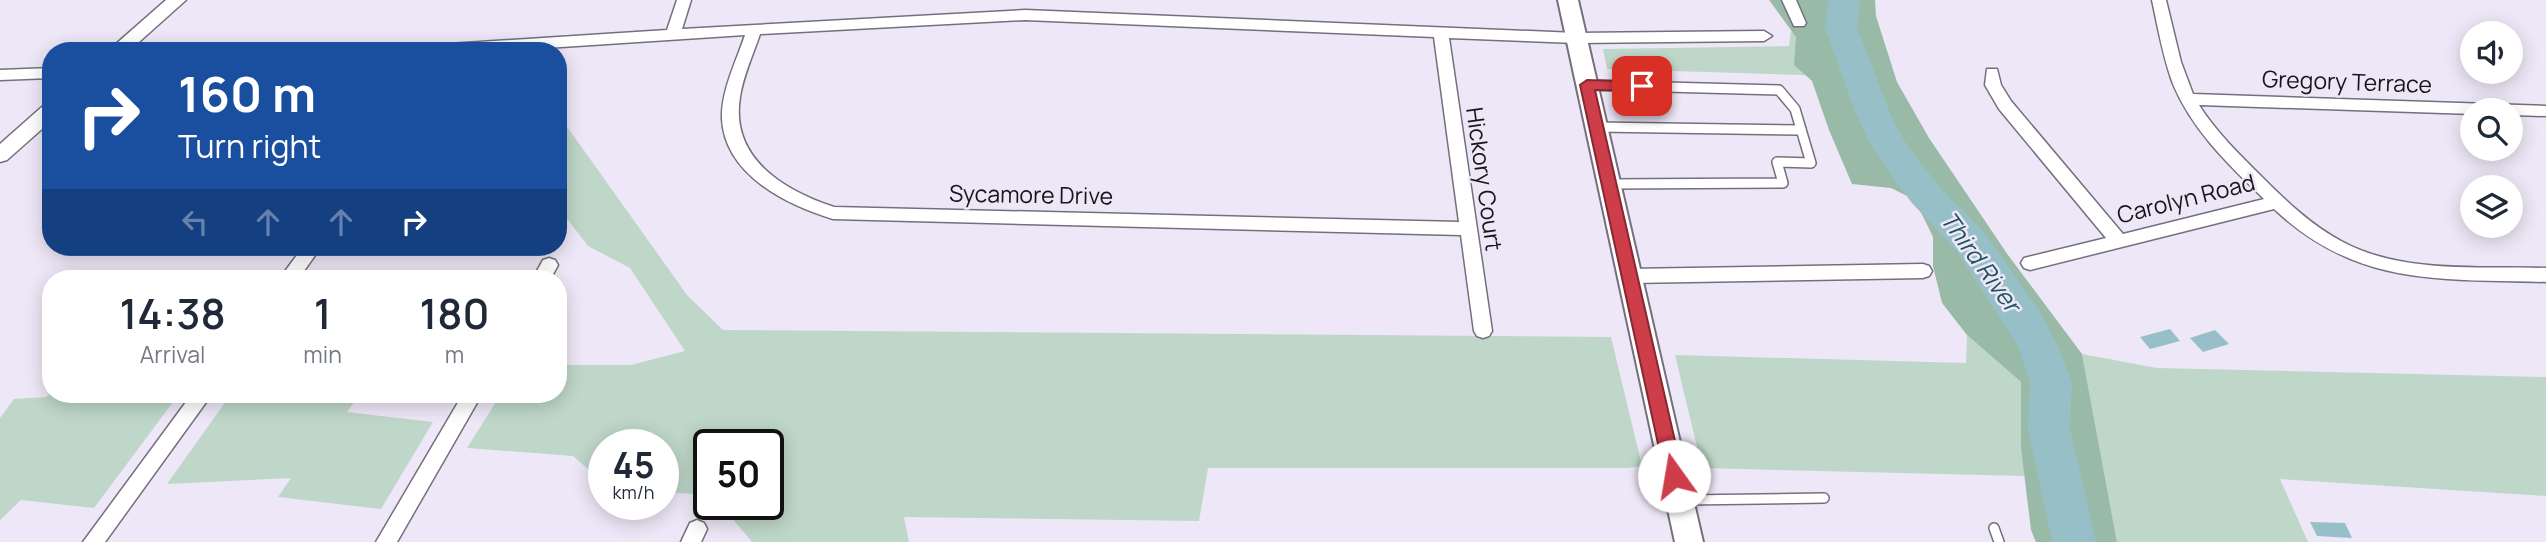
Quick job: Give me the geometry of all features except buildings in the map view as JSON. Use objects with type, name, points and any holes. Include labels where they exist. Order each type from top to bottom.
[{"type":"main road","points":[[1568,0],[1689,542]]},
{"type":"street","points":[[128,42],[177,0]]},
{"type":"street","points":[[673,35],[684,0]]},
{"type":"street","points":[[942,18],[946,0]]},
{"type":"street","points":[[1140,19],[1142,0]]},
{"type":"street","points":[[1789,0],[1799,23]]},
{"type":"street","points":[[2159,0],[2179,80],[2188,99],[2216,139],[2277,202]]},
{"type":"street","points":[[567,42],[1025,15],[1577,38],[1764,36]]},
{"type":"street","name":"Sycamore Drive","points":[[754,30],[732,98],[732,124],[740,150],[757,173],[782,193],[833,213],[1468,229]]},
{"type":"street","name":"Hickory Court","points":[[1441,34],[1483,331]]},
{"type":"street","points":[[0,75],[42,73]]},
{"type":"street","points":[[1992,73],[1993,85],[2005,105],[2119,241]]},
{"type":"street","name":"Gregory Terrace","points":[[2188,99],[2546,111]]},
{"type":"street","points":[[0,155],[42,118]]},
{"type":"street","name":"Carolyn Road","points":[[2030,263],[2277,202],[2311,232],[2338,248],[2371,261],[2408,268],[2546,275]]},
{"type":"street","points":[[1629,276],[1923,271]]},
{"type":"street","points":[[93,542],[196,403]]},
{"type":"street","points":[[386,542],[468,403]]},
{"type":"lane","points":[[1587,85],[1779,90],[1795,109],[1811,163],[1777,162],[1783,183],[1609,184]]},
{"type":"lane","points":[[1596,127],[1801,130]]},
{"type":"lane","points":[[1679,500],[1824,498]]},
{"type":"lane","points":[[1994,528],[1999,542]]},
{"type":"green space","points":[[1769,0],[1875,0],[1876,16],[1897,82],[1929,138],[2008,255],[2082,354],[2117,542],[2036,542],[2031,530],[2021,448],[2021,382],[1967,335],[1942,303],[1933,266],[1933,237],[1915,200],[1891,188],[1852,184],[1812,81],[1794,65],[1796,37]]},
{"type":"green space","points":[[1791,31],[1819,34],[1837,76],[1607,69],[1603,49],[1789,46]]},
{"type":"green space","points":[[567,127],[687,295],[723,330],[1611,337],[1642,466],[1208,468],[1199,521],[904,517],[909,542],[752,542],[733,520],[784,520],[784,429],[693,429],[693,494],[679,493],[679,429],[588,429],[588,469],[573,456],[467,448],[495,403],[567,403],[567,365],[631,365],[685,351],[630,268],[588,246],[567,219]]},
{"type":"green space","points":[[1967,335],[2021,382],[2021,448],[2025,476],[1702,468],[1675,355],[1966,363]]},
{"type":"green space","points":[[2082,354],[2157,368],[2546,377],[2546,496],[2280,479],[2308,542],[2117,542]]},
{"type":"green space","points":[[42,397],[42,403],[172,403],[94,508],[21,500],[0,520],[0,418],[14,399]]},
{"type":"green space","points":[[225,403],[354,403],[347,412],[433,422],[381,509],[278,497],[291,478],[167,484]]},
{"type":"water","points":[[2170,329],[2180,341],[2150,349],[2140,337]]},
{"type":"water","points":[[2215,330],[2229,344],[2203,352],[2190,338]]},
{"type":"water","points":[[2310,522],[2345,523],[2352,538],[2317,536]]},
{"type":"waterway","name":"Third River","points":[[1844,0],[1841,28],[1874,116],[1891,149],[1924,193],[1970,241],[2025,321],[2039,348],[2051,383],[2049,428],[2074,542]]},
{"type":"route","points":[[1642,86],[1587,85],[1674,476]]}]
